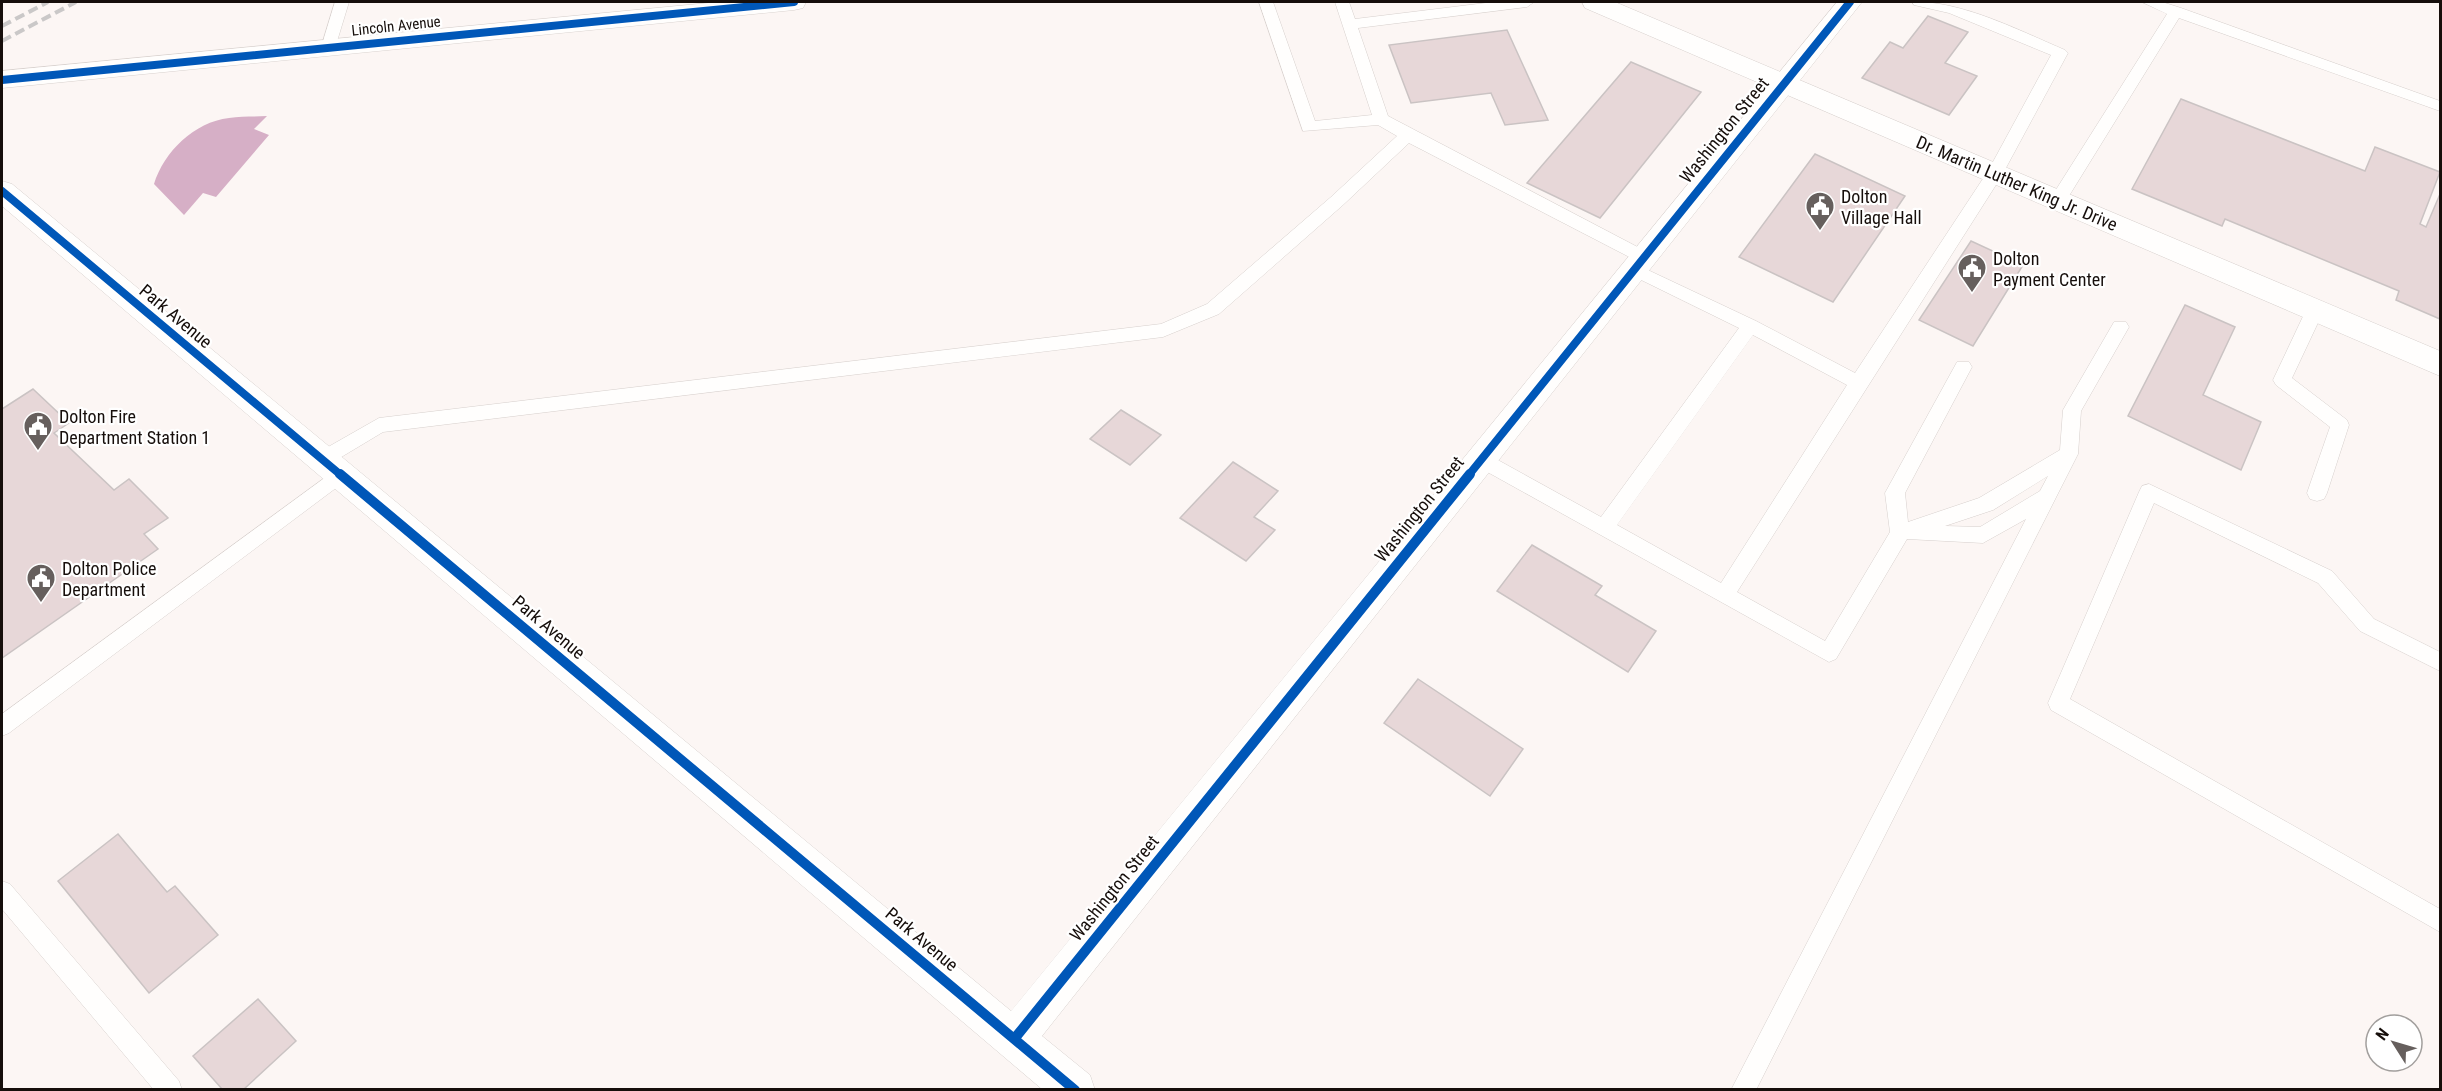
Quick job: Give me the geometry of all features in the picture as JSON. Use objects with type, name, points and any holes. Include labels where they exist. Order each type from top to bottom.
[{"type":"street","name":"Lincoln Avenue","points":[[2,80],[794,2]]},
{"type":"street","name":"Dr. Martin Luther King Jr. Drive","points":[[1594,2],[2440,364]]},
{"type":"street","name":"Washington Street","points":[[1015,1038],[1783,82],[1850,2]]},
{"type":"street","name":"Park Avenue","points":[[2,191],[1075,1089]]},
{"type":"lane","points":[[328,48],[342,2]]},
{"type":"lane","points":[[1266,2],[1309,127],[1381,119],[1750,326],[1858,383]]},
{"type":"lane","points":[[1342,2],[1381,119]]},
{"type":"lane","points":[[1350,24],[1527,2]]},
{"type":"lane","points":[[1724,595],[1858,383],[1995,173],[2060,53],[1953,9],[1919,2]]},
{"type":"lane","points":[[2149,2],[2440,106]]},
{"type":"lane","points":[[2058,200],[2176,11]]},
{"type":"lane","points":[[2,726],[331,467],[378,425],[1163,330],[1213,309],[1337,201],[1407,135]]},
{"type":"lane","points":[[2315,310],[2282,380],[2340,425],[2317,493]]},
{"type":"lane","points":[[1604,528],[1750,326]]},
{"type":"lane","points":[[1743,1089],[2069,454],[2072,410],[2120,327]]},
{"type":"lane","points":[[1480,459],[1829,653],[1900,533],[1895,493],[1963,367]]},
{"type":"lane","points":[[1900,533],[1986,504],[2069,454]]},
{"type":"lane","points":[[2440,662],[2367,626],[2325,577],[2149,492],[2058,703],[2440,921]]},
{"type":"lane","points":[[1900,533],[1983,535],[2047,497]]},
{"type":"lane","points":[[2,892],[170,1089]]},
{"type":"shaded area","points":[[267,116],[254,129],[269,135],[216,197],[203,193],[184,215],[154,184],[173,150],[193,132],[216,121],[234,117]]},
{"type":"building","points":[[1928,16],[1968,32],[1945,63],[1977,76],[1949,115],[1862,78],[1890,42],[1903,48]]},
{"type":"building","points":[[1507,30],[1548,120],[1505,125],[1491,93],[1411,103],[1389,45]]},
{"type":"building","points":[[1631,62],[1701,92],[1600,218],[1527,183]]},
{"type":"building","points":[[2181,99],[2365,171],[2375,147],[2440,172],[2420,224],[2426,227],[2440,194],[2440,319],[2396,300],[2399,291],[2225,219],[2222,226],[2132,189]]},
{"type":"building","name":"Dolton Village Hall","points":[[1815,154],[1905,196],[1833,302],[1739,257]]},
{"type":"building","name":"Dolton Payment Center","points":[[1971,241],[2023,265],[1973,346],[1919,320]]},
{"type":"building","points":[[2185,305],[2235,327],[2203,395],[2261,422],[2241,470],[2128,416]]},
{"type":"building","name":"Dolton Police Department","points":[[33,389],[69,423],[54,433],[114,490],[129,479],[168,518],[144,534],[158,549],[2,658],[2,409]]},
{"type":"building","points":[[1121,410],[1161,435],[1130,465],[1090,439]]},
{"type":"building","points":[[1233,462],[1278,491],[1254,517],[1275,530],[1246,561],[1180,518]]},
{"type":"building","points":[[1532,545],[1602,586],[1595,595],[1656,631],[1628,672],[1497,591]]},
{"type":"building","points":[[1418,679],[1523,749],[1490,796],[1384,723]]},
{"type":"building","points":[[118,834],[167,892],[175,886],[218,935],[149,993],[58,881]]},
{"type":"building","points":[[258,999],[296,1041],[244,1089],[222,1089],[193,1056]]},
{"type":"railway","points":[[2,26],[48,2]]},
{"type":"railway","points":[[2,41],[76,2]]},
{"type":"cycle path","points":[[2,80],[794,2]]},
{"type":"cycle path","points":[[1015,1038],[1850,2]]},
{"type":"cycle path","points":[[2,191],[1075,1090]]},
{"type":"place","name":"Dolton Village Hall","points":[[1820,232]]},
{"type":"place","name":"Dolton Payment Center","points":[[1972,294]]},
{"type":"place","name":"Dolton Fire Department Station 1","points":[[38,452]]},
{"type":"place","name":"Dolton Police Department","points":[[41,604]]}]
